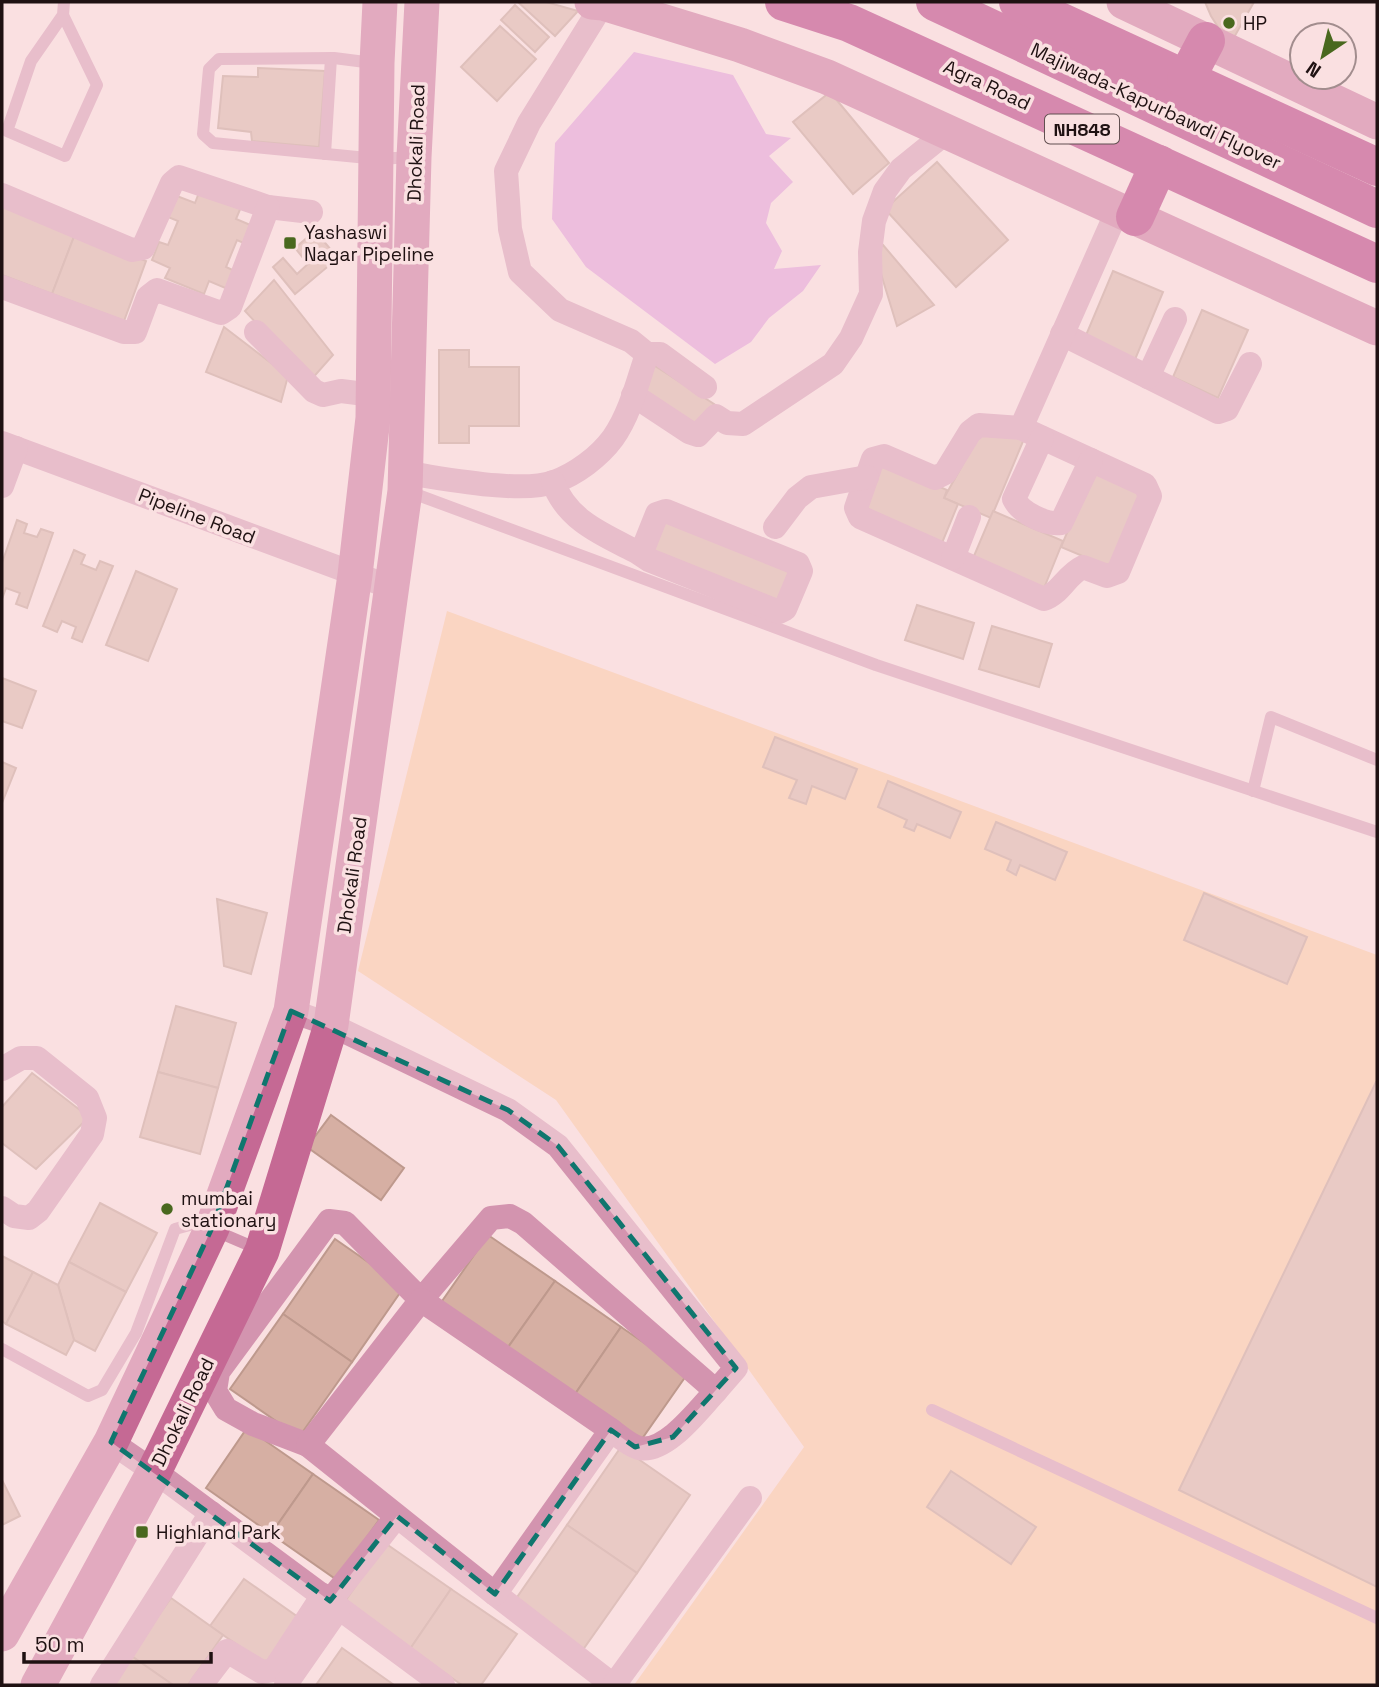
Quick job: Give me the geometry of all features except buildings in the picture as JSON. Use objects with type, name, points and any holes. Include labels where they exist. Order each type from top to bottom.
[{"type":"highway","name":"Agra Road","points":[[784,2],[849,23],[1377,264]]},
{"type":"highway","name":"Majiwada-Kapurbawdi Flyover","points":[[935,2],[1377,209]]},
{"type":"highway","points":[[1018,2],[1377,167]]},
{"type":"highway","points":[[1185,79],[1206,41]]},
{"type":"highway","points":[[1127,213],[1159,164]]},
{"type":"street","name":"Dhokali Road","points":[[2,1633],[111,1442],[212,1228],[291,1010],[355,575],[373,418],[380,2]]},
{"type":"street","name":"Dhokali Road","points":[[38,1685],[154,1472],[262,1251],[331,1025],[393,588],[405,482],[411,344],[414,157],[422,2]]},
{"type":"street","points":[[705,387],[660,354],[647,354],[631,341],[560,310],[520,272],[510,229],[506,171],[529,122],[600,2],[740,45],[827,77],[1377,328]]},
{"type":"street","points":[[1140,5],[1206,41],[1377,122]]},
{"type":"street","points":[[633,395],[689,432],[698,435],[716,416],[727,423],[743,425],[833,364],[851,338],[871,294],[870,252],[873,231],[885,191],[901,169],[948,131]]},
{"type":"street","points":[[2,195],[132,250],[143,248],[172,183],[179,177],[268,207],[312,212]]},
{"type":"street","points":[[2,287],[124,332],[135,332],[148,297],[157,290],[221,313],[230,307],[268,207]]},
{"type":"street","points":[[1091,460],[1061,523],[1052,524],[1019,508],[1014,499],[1062,334],[1127,213]]},
{"type":"street","points":[[1148,377],[1175,320]]},
{"type":"street","points":[[256,332],[314,391],[323,395],[341,391],[373,395]]},
{"type":"street","points":[[1062,334],[1218,412],[1227,409],[1250,364]]},
{"type":"street","points":[[374,338],[411,344]]},
{"type":"street","points":[[405,482],[519,487],[553,482],[588,464],[614,437],[633,395],[647,354]]},
{"type":"street","points":[[979,425],[1032,433],[1091,460],[1144,485],[1150,496],[1118,572],[1107,576],[1083,567],[1072,572],[1053,596],[1044,599],[860,517],[856,508],[873,460],[884,456],[935,478],[945,473],[970,432],[979,425]]},
{"type":"street","points":[[2,486],[9,446]]},
{"type":"street","name":"Pipeline Road","points":[[9,446],[393,588]]},
{"type":"street","points":[[775,527],[797,498],[811,487],[867,477]]},
{"type":"street","points":[[553,482],[569,510],[589,527],[649,560],[779,612],[785,609],[801,570],[798,564],[666,511],[657,514],[641,554]]},
{"type":"street","points":[[953,558],[969,517]]},
{"type":"street","points":[[291,1010],[331,1025],[508,1110],[558,1146],[736,1368],[673,1437],[645,1449],[635,1447],[421,1300],[345,1223],[329,1222],[218,1372],[215,1391],[226,1409],[253,1424],[308,1445],[613,1685],[750,1498]]},
{"type":"street","points":[[2,1069],[21,1058],[37,1058],[87,1098],[95,1118],[92,1134],[37,1211],[29,1218],[13,1216],[2,1208]]},
{"type":"street","points":[[308,1445],[421,1300],[491,1219],[510,1216],[523,1223],[716,1391]]},
{"type":"street","points":[[495,1594],[611,1430]]},
{"type":"street","points":[[111,1442],[443,1685]]},
{"type":"street","points":[[102,1685],[211,1513]]},
{"type":"street","points":[[201,1685],[227,1651],[262,1672],[274,1670],[331,1602],[397,1516]]},
{"type":"street","points":[[288,1685],[286,1684],[331,1602]]},
{"type":"lane","points":[[63,8],[97,85],[65,156],[8,131],[31,61],[63,8]]},
{"type":"lane","points":[[377,63],[331,58],[219,59],[209,69],[204,134],[213,143],[378,159],[414,157]]},
{"type":"lane","points":[[325,154],[331,58]]},
{"type":"lane","points":[[405,482],[876,665],[1377,832]]},
{"type":"lane","points":[[1253,791],[1271,717],[1377,760]]},
{"type":"lane","points":[[2,1349],[88,1396],[102,1390],[136,1334],[175,1229],[197,1223],[262,1251]]},
{"type":"lane","points":[[932,1410],[1377,1618]]},
{"type":"highlighted area","points":[[291,1011],[508,1110],[558,1146],[736,1368],[673,1437],[635,1447],[611,1430],[495,1594],[397,1516],[330,1601],[111,1442],[212,1228]]},
{"type":"shaded area","points":[[634,52],[733,75],[766,134],[791,138],[769,156],[793,182],[771,203],[766,223],[782,251],[774,269],[821,265],[803,291],[769,318],[751,342],[715,364],[586,267],[552,219],[555,143]]},
{"type":"shaded area","points":[[447,611],[1377,955],[1377,1685],[634,1685],[804,1447],[556,1100],[358,971]]},
{"type":"place","name":"HP","points":[[1229,23]]},
{"type":"place","name":"Yashaswi Nagar Pipeline","points":[[290,243]]},
{"type":"place","name":"mumbai stationary","points":[[167,1209]]},
{"type":"place","name":"Highland Park","points":[[142,1532]]}]
